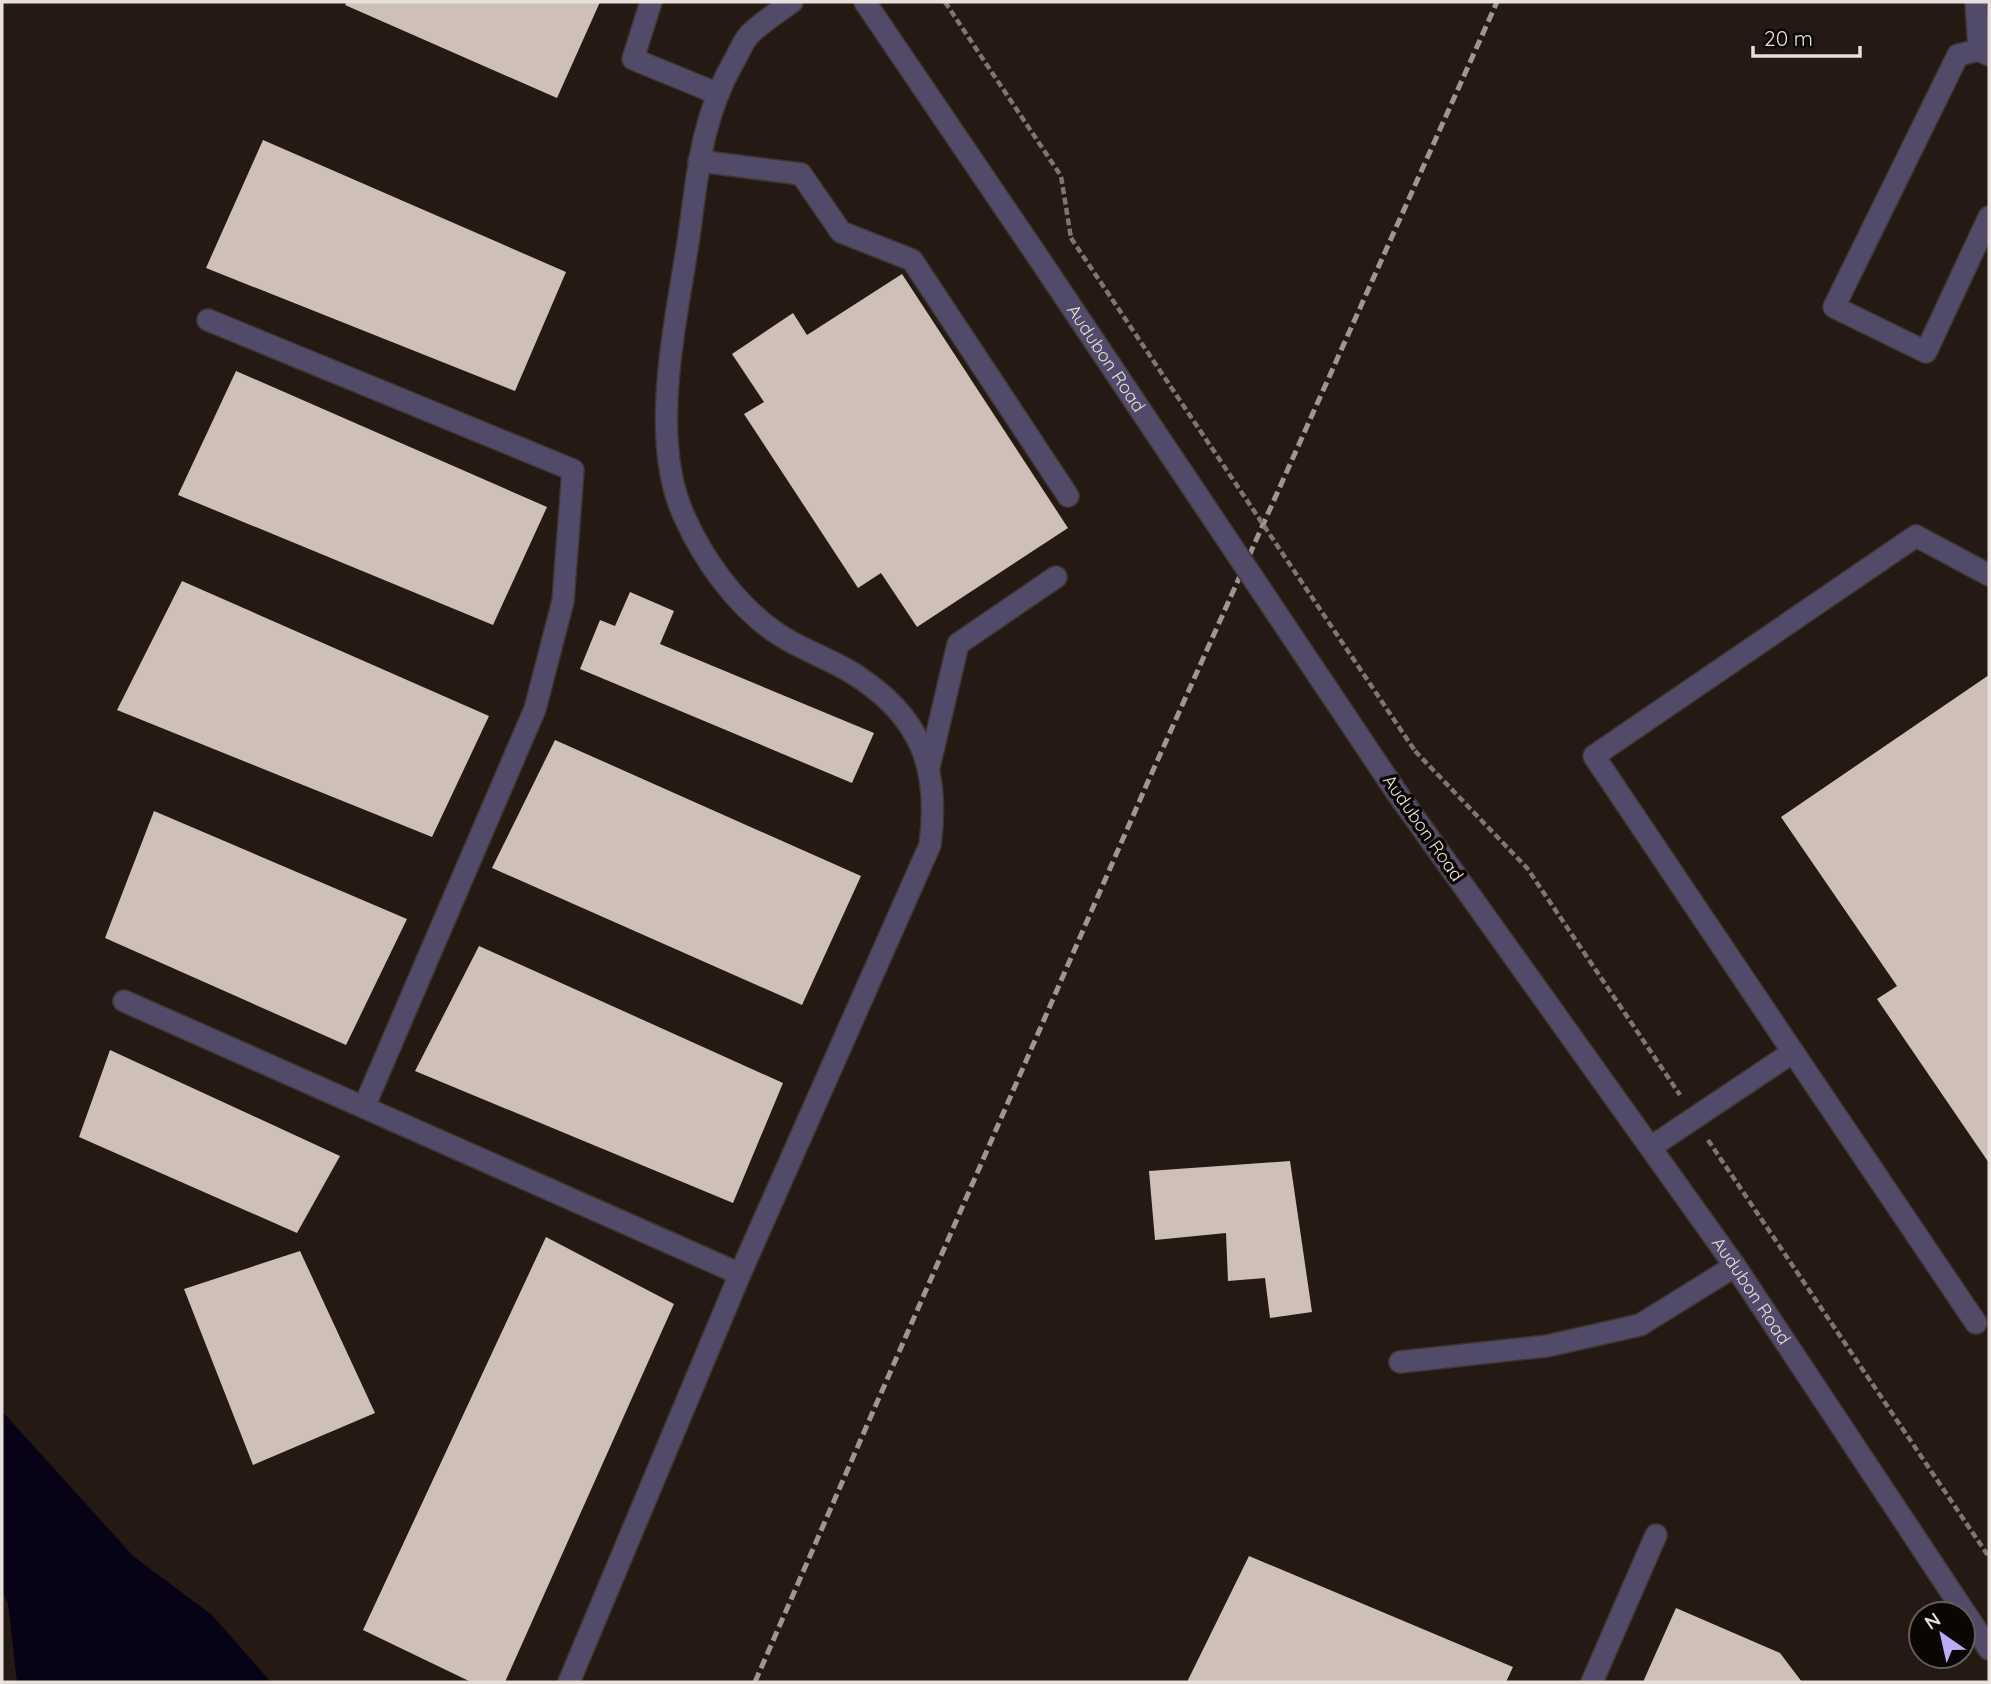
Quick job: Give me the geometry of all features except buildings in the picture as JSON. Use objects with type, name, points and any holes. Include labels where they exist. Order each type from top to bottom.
[{"type":"street","points":[[651,2],[633,59],[716,93]]},
{"type":"street","points":[[569,1682],[740,1274],[930,845],[935,806],[929,767],[915,731],[889,701],[855,674],[775,632],[739,600],[707,558],[683,515],[670,465],[665,414],[699,161],[716,93],[749,35],[792,2]]},
{"type":"street","name":"Audubon Road","points":[[865,2],[1397,793],[1735,1266],[1989,1649]]},
{"type":"street","points":[[1976,2],[1984,53],[1958,55],[1834,307],[1926,352],[1989,217]]},
{"type":"street","points":[[699,161],[802,174],[841,232],[912,260],[1068,496]]},
{"type":"street","points":[[208,320],[573,470],[563,601],[535,709],[364,1107]]},
{"type":"street","points":[[1976,1323],[1594,756],[1916,536],[1989,575]]},
{"type":"street","points":[[929,767],[958,644],[1056,577]]},
{"type":"street","points":[[124,1001],[740,1274]]},
{"type":"street","points":[[1651,1147],[1793,1052]]},
{"type":"street","points":[[1399,1363],[1547,1346],[1640,1325],[1735,1266]]},
{"type":"street","points":[[1592,1682],[1656,1535]]},
{"type":"path","points":[[945,2],[1061,176],[1071,238],[1415,751],[1527,868],[1989,1557]]},
{"type":"shaded area","points":[[2,1411],[133,1556],[212,1615],[271,1682],[17,1682],[8,1603],[2,1592]]},
{"type":"railway","points":[[755,1682],[1146,786],[1497,2]]}]
